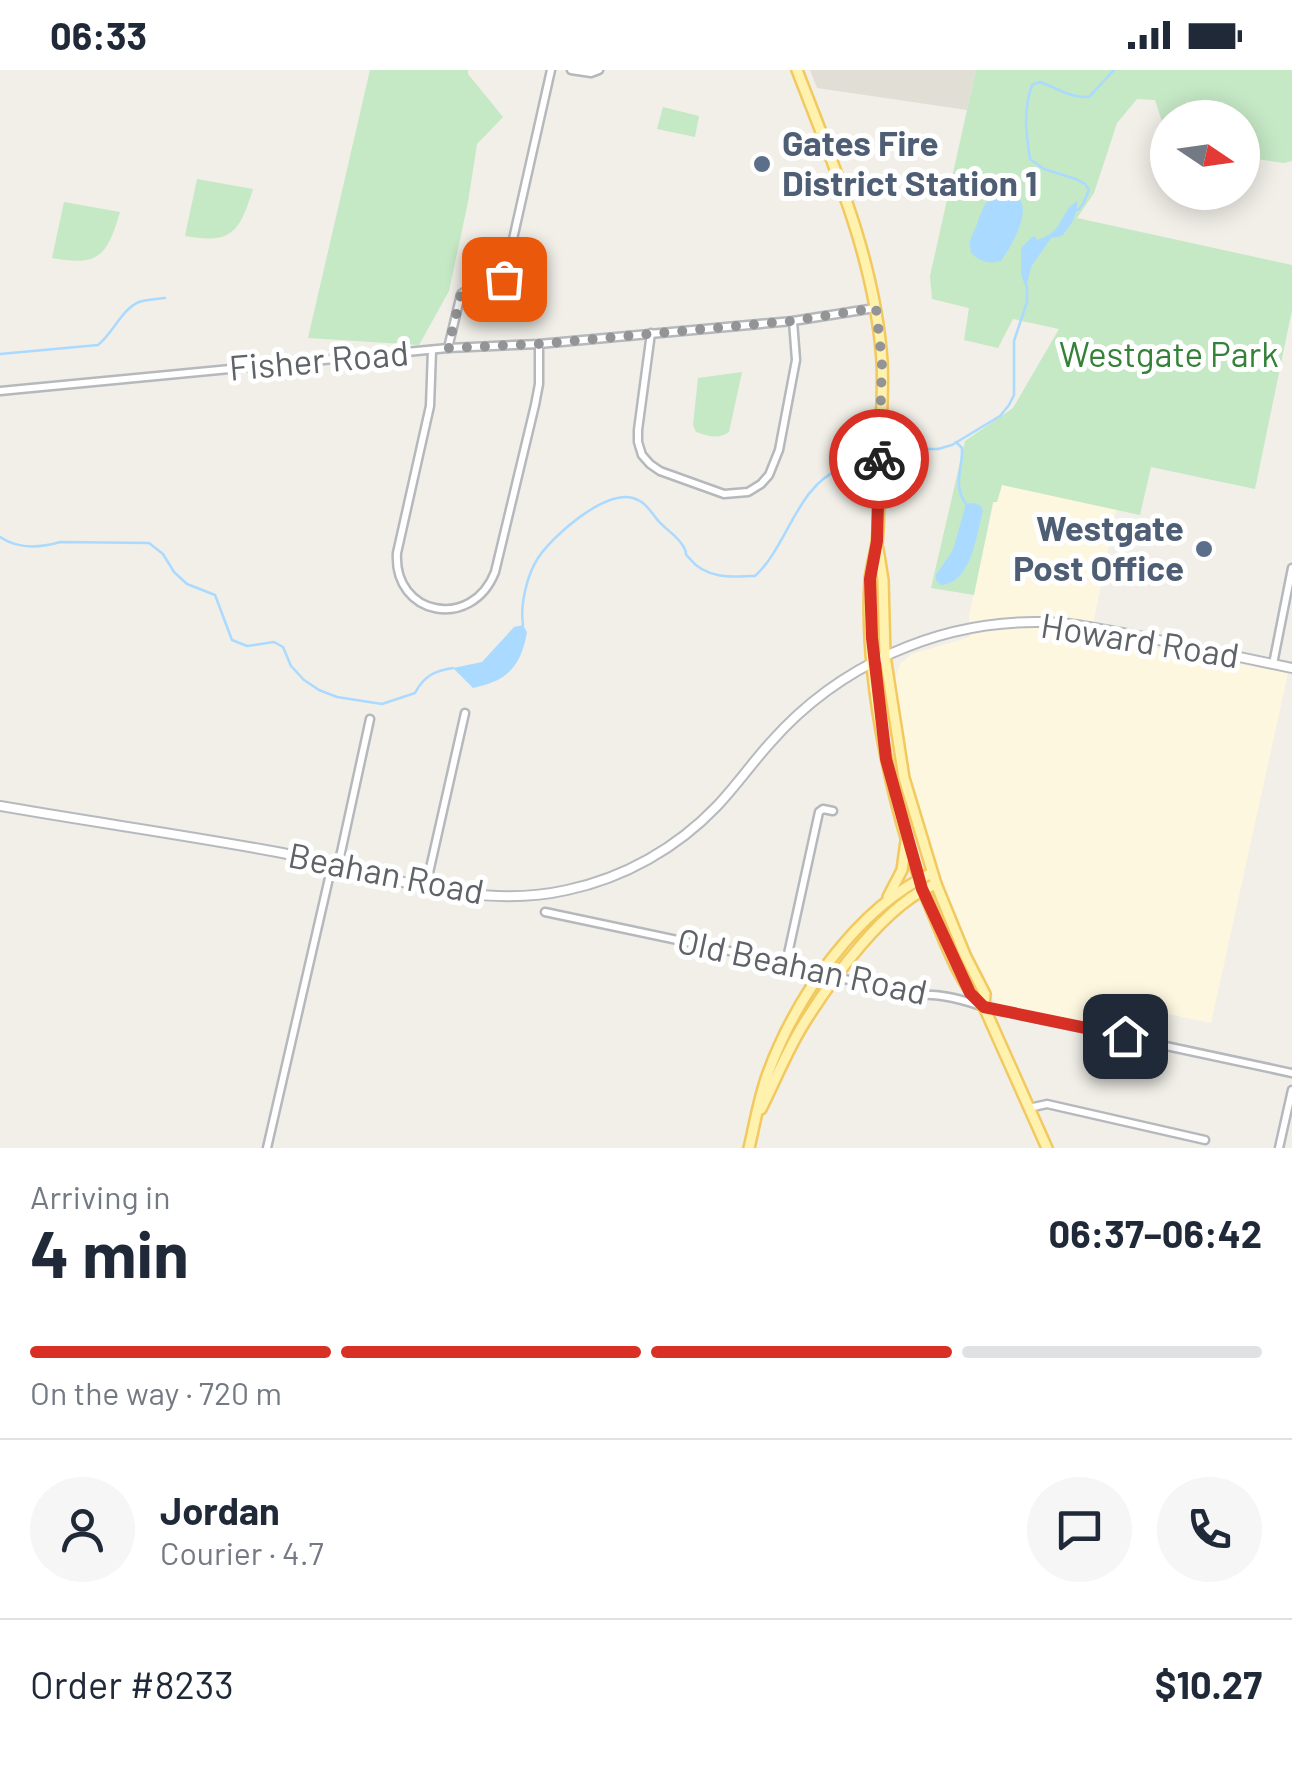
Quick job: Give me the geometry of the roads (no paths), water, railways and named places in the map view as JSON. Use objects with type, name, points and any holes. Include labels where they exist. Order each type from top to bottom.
[{"type":"main road","points":[[797,70],[854,224],[876,308],[882,362],[877,541],[870,579],[874,662],[886,759],[921,884],[970,993],[984,1007],[1047,1148]]},
{"type":"main road","points":[[877,541],[886,656],[904,778],[934,879],[985,994],[984,1007]]},
{"type":"main road","points":[[884,904],[902,870],[906,834]]},
{"type":"main road","points":[[749,1148],[769,1070],[821,974],[842,946],[884,904],[934,879]]},
{"type":"main road","points":[[756,1120],[800,1030],[836,977],[873,932],[921,884]]},
{"type":"street","points":[[448,348],[461,294],[467,290],[496,292],[501,286],[551,70]]},
{"type":"street","points":[[571,70],[599,70]]},
{"type":"street","name":"Fisher Road","points":[[0,391],[448,348],[539,344],[792,321],[876,308]]},
{"type":"street","points":[[651,334],[638,430],[642,455],[660,471],[715,492],[734,495],[761,484],[775,464],[796,360],[792,321]]},
{"type":"street","points":[[432,350],[430,406],[396,565],[398,576],[413,598],[440,609],[458,609],[471,603],[490,584],[495,572],[537,394],[539,344]]},
{"type":"street","points":[[1273,664],[1292,568]]},
{"type":"street","name":"Howard Road","points":[[874,662],[910,644],[959,629],[1041,622],[1102,629],[1292,668]]},
{"type":"street","name":"Beahan Road","points":[[0,806],[279,853],[426,886],[494,896],[537,895],[594,883],[630,869],[672,845],[719,803],[799,714],[874,662]]},
{"type":"street","points":[[426,886],[464,713]]},
{"type":"street","points":[[266,1148],[370,719]]},
{"type":"street","points":[[786,964],[819,812],[833,811]]},
{"type":"street","name":"Old Beahan Road","points":[[546,912],[1292,1073]]},
{"type":"street","points":[[1279,1148],[1292,1090]]},
{"type":"street","points":[[1029,1108],[1047,1104],[1206,1140]]},
{"type":"water","points":[[1007,191],[1022,203],[1021,222],[1001,261],[982,261],[972,254],[971,237],[988,201]]},
{"type":"water","points":[[1077,201],[1071,224],[1062,236],[1051,238],[1031,267],[1026,288],[1021,274],[1021,248],[1032,237],[1037,240],[1053,232]]},
{"type":"water","points":[[974,503],[983,511],[971,556],[960,576],[941,585],[936,575],[953,550],[966,504]]},
{"type":"water","points":[[523,625],[527,632],[521,654],[504,676],[473,688],[453,668],[482,662],[514,627]]},
{"type":"waterway","points":[[1078,210],[1089,190],[1085,184],[1044,169],[1030,159],[1026,122],[1029,94],[1032,85],[1040,82],[1089,97],[1114,70]]},
{"type":"waterway","points":[[896,459],[922,449],[952,445],[1000,416],[1009,405],[1014,395],[1014,341],[1027,302],[1027,286]]},
{"type":"waterway","points":[[0,354],[98,345],[133,305],[165,298]]},
{"type":"waterway","points":[[956,442],[962,448],[959,483],[966,504]]},
{"type":"waterway","points":[[523,625],[525,590],[538,558],[567,527],[595,507],[621,497],[633,498],[643,503],[680,542],[696,566],[720,575],[755,576],[813,489],[840,469],[864,465]]},
{"type":"waterway","points":[[0,537],[29,546],[60,542],[149,543],[187,584],[215,595],[232,640],[247,646],[274,642],[283,647],[291,666],[304,680],[337,697],[382,704],[415,693],[430,675],[453,668]]},
{"type":"place","name":"Gates Fire District Station 1","points":[[762,164]]},
{"type":"place","name":"Westgate Post Office","points":[[1204,549]]},
{"type":"park label","name":"Westgate Park","points":[[1169,355]]}]
